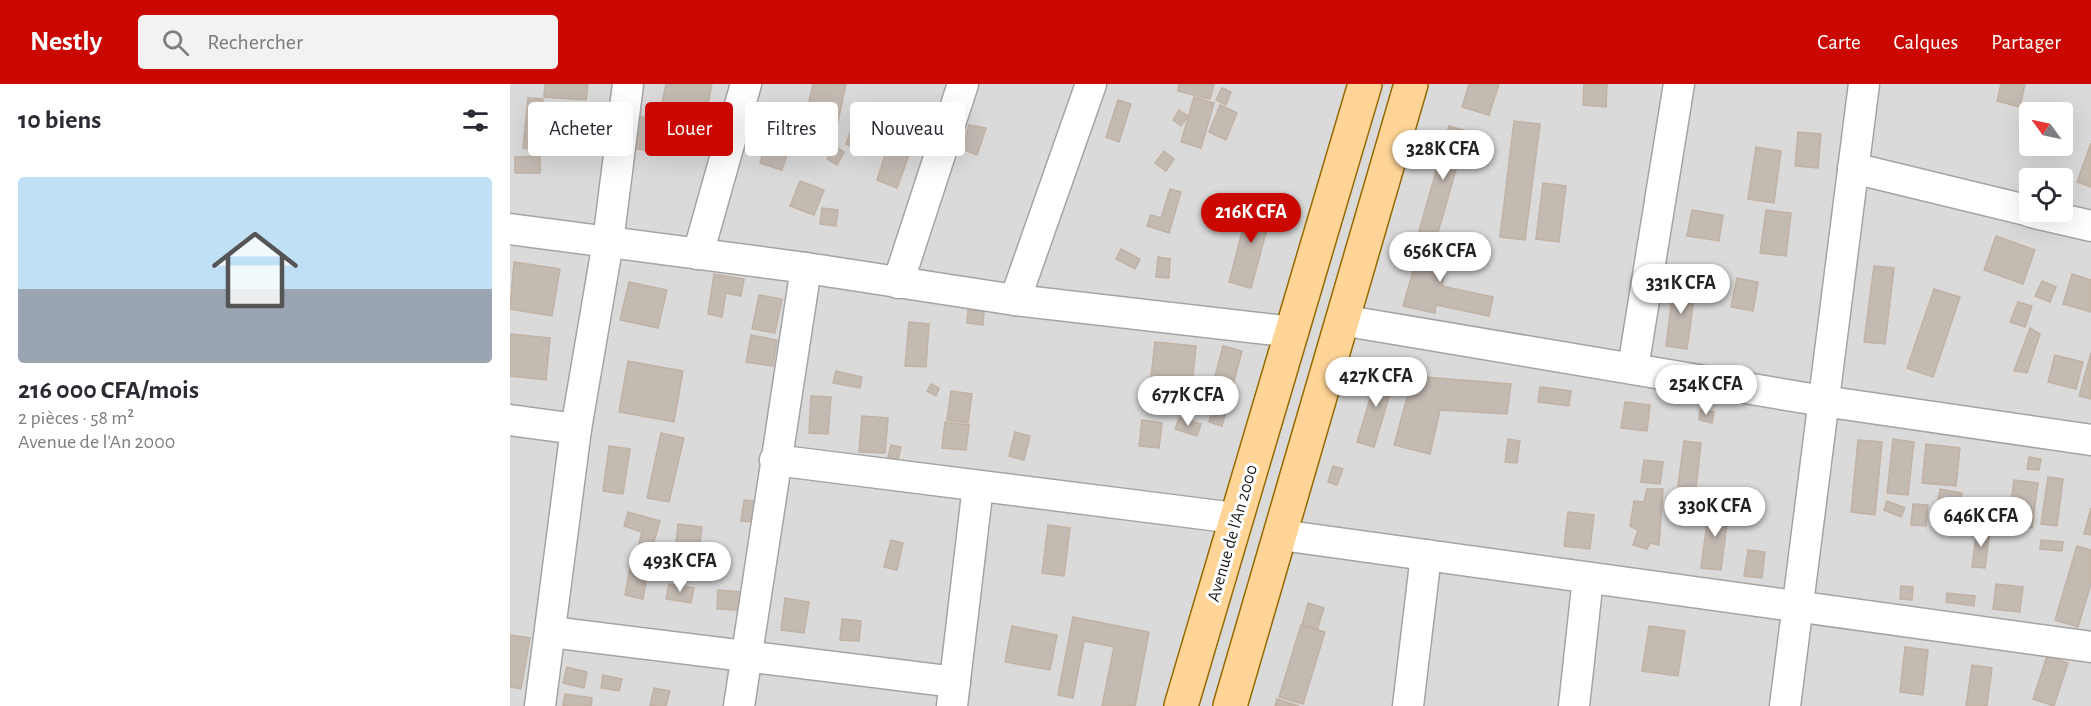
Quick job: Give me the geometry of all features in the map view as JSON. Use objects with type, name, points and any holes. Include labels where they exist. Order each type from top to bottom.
[{"type":"main road","name":"Avenue de l'An 2000","points":[[1181,706],[1365,84]]},
{"type":"main road","points":[[1230,706],[1411,84]]},
{"type":"street","points":[[540,706],[576,429],[608,242],[628,84]]},
{"type":"street","points":[[698,254],[746,84]]},
{"type":"street","points":[[898,283],[963,84]]},
{"type":"street","points":[[1015,300],[1091,84]]},
{"type":"street","points":[[1633,368],[1679,84]]},
{"type":"street","points":[[1785,706],[1864,84]]},
{"type":"street","points":[[1853,168],[2019,208]]},
{"type":"street","points":[[2073,222],[2091,226]]},
{"type":"street","points":[[510,229],[806,268],[1015,300],[1293,332]]},
{"type":"street","points":[[740,706],[775,460],[806,268]]},
{"type":"street","points":[[1341,320],[1823,401],[2091,440]]},
{"type":"street","points":[[510,420],[576,429]]},
{"type":"street","points":[[775,460],[1235,518]]},
{"type":"street","points":[[551,632],[747,656],[954,694],[978,486]]},
{"type":"street","points":[[1281,535],[2091,647]]},
{"type":"street","points":[[1408,706],[1426,555]]},
{"type":"street","points":[[1574,706],[1588,578]]},
{"type":"shaded area","points":[[510,84],[2091,84],[2091,706],[510,706]]},
{"type":"building","points":[[545,84],[588,84],[586,100],[544,97]]},
{"type":"building","points":[[666,84],[712,84],[708,102],[662,102]]},
{"type":"building","points":[[813,84],[846,84],[838,121],[838,102],[809,102]]},
{"type":"building","points":[[1179,84],[1214,84],[1210,99],[1178,91]]},
{"type":"building","points":[[1469,84],[1499,84],[1489,115],[1462,107]]},
{"type":"building","points":[[1584,84],[1607,84],[1606,107],[1583,105]]},
{"type":"building","points":[[2001,84],[2025,84],[2019,107],[1997,101]]},
{"type":"building","points":[[1222,88],[1231,92],[1226,105],[1216,100]]},
{"type":"building","points":[[1194,97],[1214,103],[1201,148],[1181,142]]},
{"type":"building","points":[[528,98],[543,99],[543,102],[528,102],[528,149],[523,148]]},
{"type":"building","points":[[1118,100],[1131,104],[1119,142],[1106,137]]},
{"type":"building","points":[[1220,105],[1237,113],[1226,140],[1209,132]]},
{"type":"building","points":[[1179,110],[1188,116],[1181,126],[1173,120]]},
{"type":"building","points":[[636,115],[645,117],[645,150],[633,148],[633,127]]},
{"type":"building","points":[[1514,121],[1540,124],[1525,240],[1500,237]]},
{"type":"building","points":[[969,125],[986,128],[977,155],[965,150],[965,139]]},
{"type":"building","points":[[1449,126],[1467,131],[1437,236],[1419,231]]},
{"type":"building","points":[[1798,132],[1821,134],[1818,168],[1795,166]]},
{"type":"building","points":[[850,133],[850,146],[846,144]]},
{"type":"building","points":[[2091,143],[2091,187],[2077,182]]},
{"type":"building","points":[[1756,147],[1781,151],[1774,203],[1748,199]]},
{"type":"building","points":[[838,148],[844,152],[837,165],[827,159],[829,156],[838,156]]},
{"type":"building","points":[[1164,151],[1174,159],[1166,171],[1155,163]]},
{"type":"building","points":[[540,156],[540,173],[515,173],[515,157]]},
{"type":"building","points":[[762,156],[787,156],[782,170],[760,163]]},
{"type":"building","points":[[885,156],[909,156],[897,188],[877,180]]},
{"type":"building","points":[[800,181],[824,190],[814,215],[790,206]]},
{"type":"building","points":[[1543,183],[1566,186],[1559,242],[1536,239]]},
{"type":"building","points":[[1170,189],[1181,192],[1169,233],[1147,226],[1151,215],[1161,218]]},
{"type":"building","points":[[1250,201],[1273,207],[1251,288],[1229,282]]},
{"type":"building","points":[[822,208],[838,210],[836,226],[820,224]]},
{"type":"building","points":[[1692,210],[1723,215],[1719,241],[1687,236]]},
{"type":"building","points":[[1766,210],[1791,213],[1786,256],[1760,253]]},
{"type":"building","points":[[1423,236],[1452,240],[1442,286],[1493,297],[1489,316],[1436,305],[1435,313],[1403,306]]},
{"type":"building","points":[[1996,236],[2035,250],[2023,284],[1984,270]]},
{"type":"building","points":[[1121,249],[1140,259],[1135,269],[1116,259]]},
{"type":"building","points":[[1454,253],[1462,256],[1459,268],[1450,268]]},
{"type":"building","points":[[1158,257],[1170,259],[1169,278],[1156,277]]},
{"type":"building","points":[[514,262],[560,269],[552,316],[510,309]]},
{"type":"building","points":[[1874,266],[1894,268],[1885,344],[1864,342]]},
{"type":"building","points":[[714,274],[744,279],[741,296],[726,293],[722,317],[708,314]]},
{"type":"building","points":[[2072,274],[2091,280],[2091,312],[2063,304]]},
{"type":"building","points":[[1737,278],[1758,282],[1753,311],[1731,307]]},
{"type":"building","points":[[2042,281],[2056,287],[2050,302],[2035,296]]},
{"type":"building","points":[[629,282],[667,290],[658,328],[620,320]]},
{"type":"building","points":[[1674,282],[1696,285],[1687,349],[1666,346]]},
{"type":"building","points":[[1934,289],[1960,297],[1933,377],[1907,368]]},
{"type":"building","points":[[759,295],[782,299],[775,333],[752,329]]},
{"type":"building","points":[[2018,302],[2032,306],[2025,327],[2010,322]]},
{"type":"building","points":[[968,310],[984,311],[983,325],[967,323]]},
{"type":"building","points":[[909,322],[929,324],[926,367],[905,366]]},
{"type":"building","points":[[2030,328],[2040,334],[2027,373],[2014,371]]},
{"type":"building","points":[[510,334],[550,338],[546,380],[510,376]]},
{"type":"building","points":[[751,335],[777,340],[773,366],[746,362]]},
{"type":"building","points":[[1155,342],[1196,346],[1189,415],[1147,411]]},
{"type":"building","points":[[1223,346],[1242,351],[1222,426],[1209,422],[1212,412],[1206,410]]},
{"type":"building","points":[[2091,353],[2091,399],[2079,396]]},
{"type":"building","points":[[2055,355],[2083,362],[2076,389],[2048,382]]},
{"type":"building","points":[[628,361],[683,371],[674,422],[619,412]]},
{"type":"building","points":[[1379,369],[1396,374],[1374,447],[1357,442]]},
{"type":"building","points":[[836,371],[862,377],[860,388],[833,383]]},
{"type":"building","points":[[1413,376],[1511,384],[1507,414],[1440,410],[1430,454],[1394,445]]},
{"type":"building","points":[[931,384],[939,388],[936,396],[927,391]]},
{"type":"building","points":[[1540,387],[1571,391],[1569,406],[1538,402]]},
{"type":"building","points":[[951,391],[972,394],[968,423],[947,420]]},
{"type":"building","points":[[811,396],[831,397],[828,434],[809,433]]},
{"type":"building","points":[[1625,402],[1650,405],[1647,431],[1621,428]]},
{"type":"building","points":[[1700,410],[1714,412],[1712,423],[1699,420]]},
{"type":"building","points":[[862,416],[888,418],[885,453],[859,452]]},
{"type":"building","points":[[1179,418],[1201,424],[1197,436],[1175,429]]},
{"type":"building","points":[[1142,420],[1162,423],[1159,448],[1139,446]]},
{"type":"building","points":[[945,422],[969,425],[966,450],[942,448]]},
{"type":"building","points":[[1015,432],[1030,436],[1024,460],[1009,456]]},
{"type":"building","points":[[661,433],[684,438],[669,502],[647,498]]},
{"type":"building","points":[[1508,439],[1520,441],[1517,463],[1505,462]]},
{"type":"building","points":[[1893,439],[1914,442],[1908,495],[1887,493]]},
{"type":"building","points":[[1858,440],[1882,442],[1875,515],[1851,512]]},
{"type":"building","points":[[1684,441],[1701,443],[1696,488],[1678,486]]},
{"type":"building","points":[[1926,444],[1960,448],[1956,486],[1922,483]]},
{"type":"building","points":[[891,445],[901,447],[898,460],[888,457]]},
{"type":"building","points":[[609,446],[630,449],[623,494],[603,491]]},
{"type":"building","points":[[2029,457],[2041,459],[2039,470],[2027,469]]},
{"type":"building","points":[[1644,460],[1663,462],[1660,484],[1641,482]]},
{"type":"building","points":[[1333,466],[1343,469],[1337,485],[1328,482]]},
{"type":"building","points":[[2048,477],[2063,479],[2057,526],[2041,524]]},
{"type":"building","points":[[2014,480],[2038,483],[2032,528],[2008,525]]},
{"type":"building","points":[[1647,489],[1663,489],[1659,545],[1650,543],[1647,549],[1633,545],[1638,530],[1630,526],[1634,501],[1644,502]]},
{"type":"building","points":[[1940,489],[1962,493],[1955,531],[1933,527]]},
{"type":"building","points":[[744,500],[756,501],[754,522],[741,521]]},
{"type":"building","points":[[1887,501],[1905,508],[1901,517],[1884,510]]},
{"type":"building","points":[[1913,504],[1928,505],[1926,526],[1911,525]]},
{"type":"building","points":[[1709,507],[1729,509],[1721,570],[1701,568]]},
{"type":"building","points":[[2091,508],[2091,535],[2084,534]]},
{"type":"building","points":[[628,512],[660,521],[649,559],[636,555],[642,532],[624,526]]},
{"type":"building","points":[[1568,512],[1594,515],[1590,549],[1564,546]]},
{"type":"building","points":[[678,524],[702,527],[697,565],[674,563]]},
{"type":"building","points":[[1048,525],[1070,528],[1064,576],[1042,573]]},
{"type":"building","points":[[1977,528],[1990,530],[1985,568],[1972,567]]},
{"type":"building","points":[[891,540],[903,543],[897,570],[884,567]]},
{"type":"building","points":[[2041,540],[2063,542],[2062,551],[2040,549]]},
{"type":"building","points":[[2077,546],[2091,550],[2091,584],[2078,627],[2055,620]]},
{"type":"building","points":[[1748,550],[1765,552],[1762,578],[1744,576]]},
{"type":"building","points":[[631,562],[649,565],[643,599],[625,595]]},
{"type":"building","points":[[669,584],[694,588],[691,603],[666,599]]},
{"type":"building","points":[[1996,584],[2023,587],[2020,612],[1993,609]]},
{"type":"building","points":[[1901,586],[1913,587],[1912,600],[1900,599]]},
{"type":"building","points":[[718,590],[741,592],[739,610],[717,609]]},
{"type":"building","points":[[1947,593],[1975,596],[1974,606],[1946,602]]},
{"type":"building","points":[[785,598],[809,602],[804,633],[781,630]]},
{"type":"building","points":[[1308,603],[1324,608],[1317,630],[1302,625]]},
{"type":"building","points":[[1073,617],[1149,632],[1135,706],[1102,706],[1114,647],[1084,641],[1073,698],[1058,695]]},
{"type":"building","points":[[842,619],[861,621],[859,641],[840,640]]},
{"type":"building","points":[[1301,625],[1325,632],[1303,704],[1279,697]]},
{"type":"building","points":[[1012,626],[1057,635],[1050,670],[1005,662]]},
{"type":"building","points":[[1649,626],[1685,631],[1678,676],[1642,671]]},
{"type":"building","points":[[510,635],[530,638],[521,689],[510,687]]},
{"type":"building","points":[[1905,647],[1928,650],[1923,695],[1900,692]]},
{"type":"building","points":[[2047,656],[2068,663],[2054,706],[2033,699]]},
{"type":"building","points":[[1972,665],[1992,668],[1987,706],[1966,706]]},
{"type":"building","points":[[567,667],[587,672],[584,688],[563,683]]},
{"type":"building","points":[[603,675],[622,679],[619,691],[601,688]]},
{"type":"building","points":[[654,688],[670,691],[666,706],[650,706]]},
{"type":"building","points":[[565,694],[592,698],[591,706],[563,706]]},
{"type":"building","points":[[1277,699],[1299,706],[1275,706]]}]
